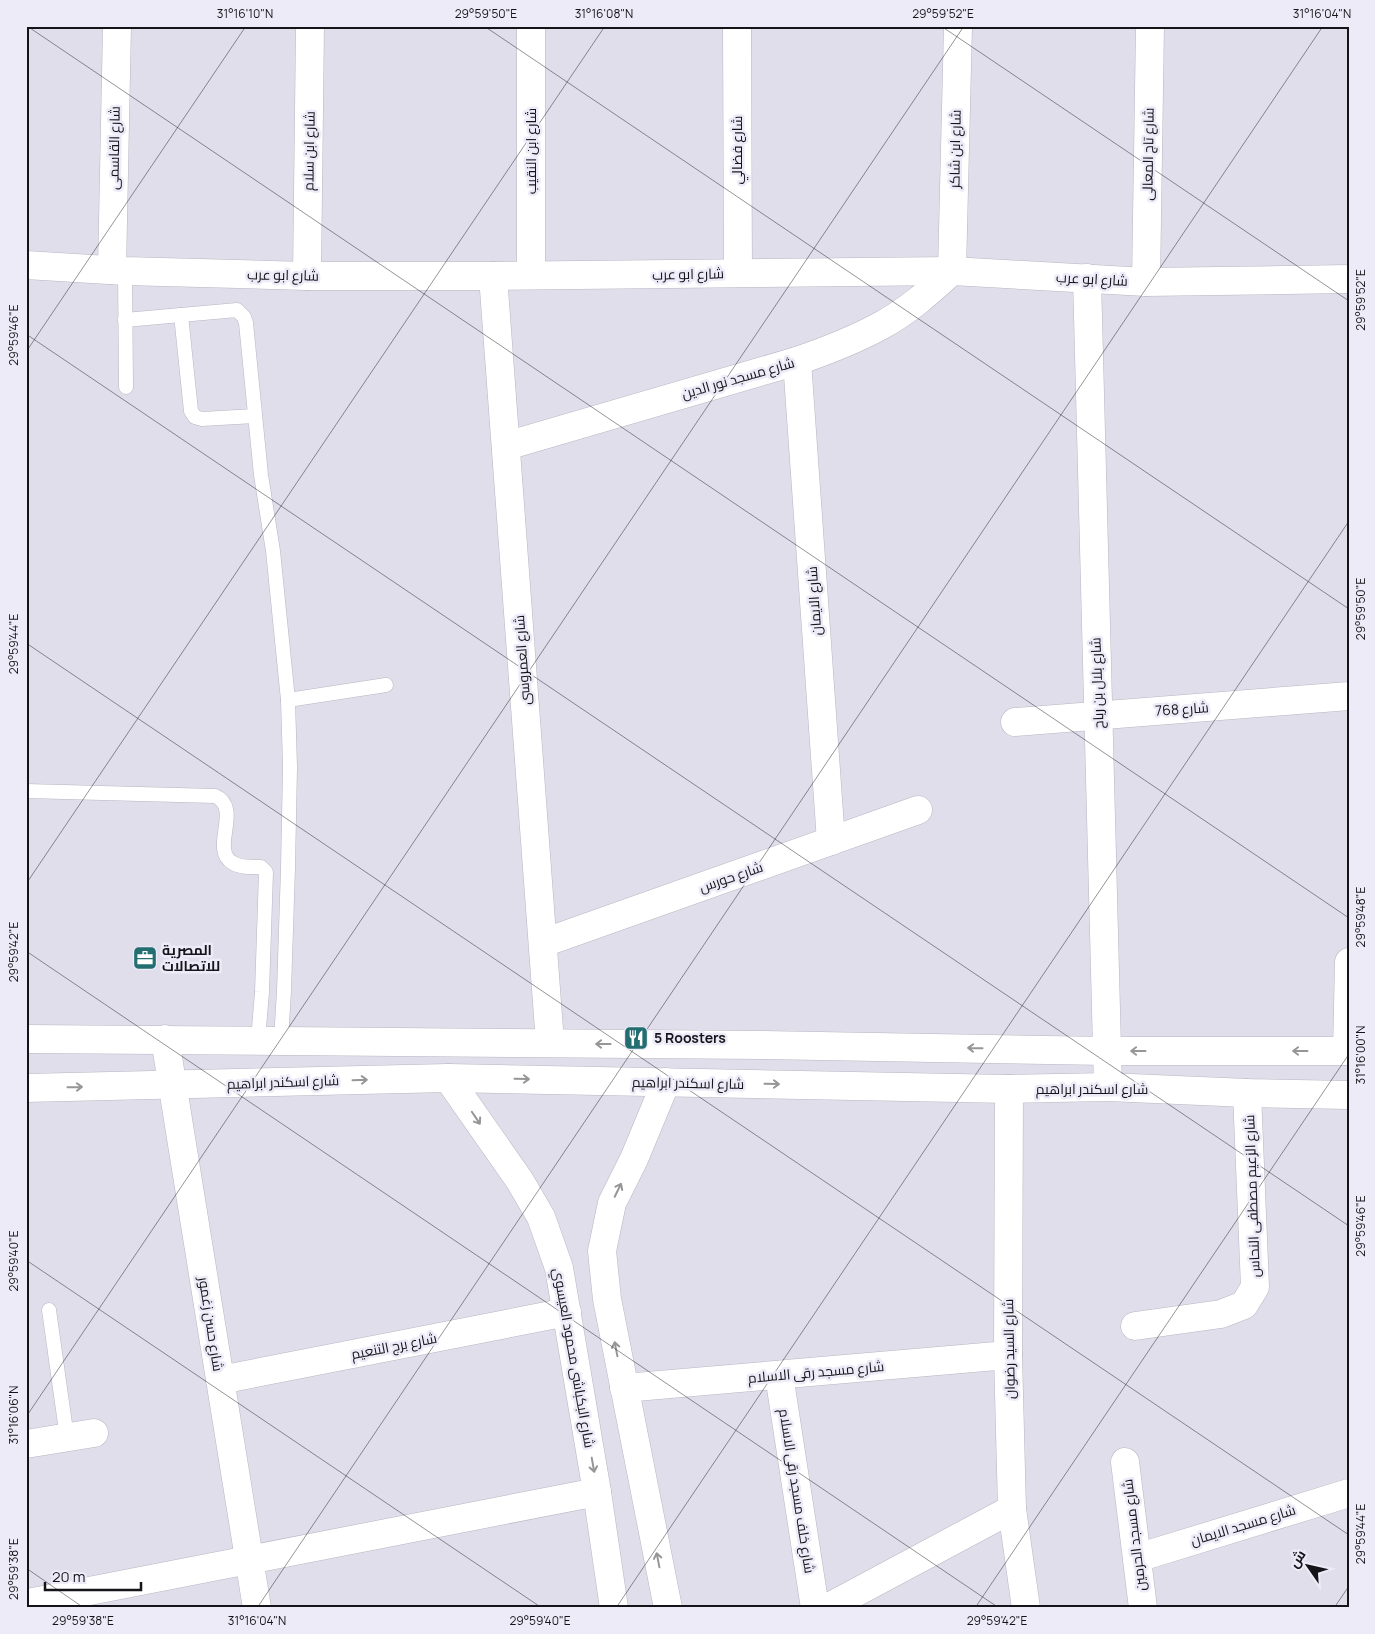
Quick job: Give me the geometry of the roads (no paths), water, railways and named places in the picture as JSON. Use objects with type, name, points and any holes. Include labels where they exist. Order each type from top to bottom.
[{"type":"street","name":"شارع القاسمى","points":[[117,26],[119,270]]},
{"type":"street","name":"شارع ابن سلام","points":[[307,276],[310,26]]},
{"type":"street","name":"شارع ابن النقيب","points":[[531,26],[531,275]]},
{"type":"street","name":"شارع فضالي","points":[[737,26],[738,273]]},
{"type":"street","name":"شارع ابن شاكر","points":[[952,271],[958,26]]},
{"type":"street","name":"شارع تاج المعالى","points":[[1146,282],[1150,26]]},
{"type":"street","name":"شارع ابو عرب","points":[[26,265],[307,276],[952,271],[1146,282],[1349,280]]},
{"type":"street","name":"شارع مسجد نور الدين","points":[[506,446],[797,361],[842,344],[882,325],[919,300],[952,271]]},
{"type":"street","name":"شارع العمروسى","points":[[493,276],[550,1043]]},
{"type":"street","name":"شارع بلال بن رباح","points":[[1086,278],[1108,1087]]},
{"type":"street","name":"شارع الايمان","points":[[797,361],[831,841]]},
{"type":"street","name":"شارع 768","points":[[1015,722],[1349,696]]},
{"type":"street","name":"شارع حورس","points":[[543,943],[918,810]]},
{"type":"street","points":[[26,1039],[550,1043],[1107,1051],[1348,1051],[1349,962]]},
{"type":"street","name":"شارع حسن زغمور","points":[[165,1039],[257,1608]]},
{"type":"street","name":"شارع اسكندر ابراهيم","points":[[26,1088],[448,1078],[1009,1089],[1108,1087],[1349,1095]]},
{"type":"street","name":"شارع البكباشى محمود العيسوي","points":[[448,1078],[520,1181],[540,1217],[559,1268],[597,1492],[614,1608]]},
{"type":"street","points":[[666,1082],[634,1159],[612,1203],[602,1250],[607,1299],[668,1608]]},
{"type":"street","name":"شارع السيد رضوان","points":[[1009,1089],[1008,1355],[1012,1509],[1026,1608]]},
{"type":"street","name":"شارع الزعيم مصطفى النحاس","points":[[1135,1326],[1221,1314],[1244,1305],[1255,1287],[1247,1093]]},
{"type":"street","name":"شارع برج التنعيم","points":[[220,1380],[567,1312]]},
{"type":"street","name":"شارع مسجد رقى الاسلام","points":[[624,1388],[1008,1355]]},
{"type":"street","name":"شارع خلف مسجد رقى الاسلام","points":[[779,1375],[815,1608]]},
{"type":"street","points":[[26,1444],[94,1433]]},
{"type":"street","name":"شارع مسجد الحرمين","points":[[1125,1462],[1143,1608]]},
{"type":"street","points":[[33,1602],[597,1492]]},
{"type":"street","name":"شارع مسجد الايمان","points":[[1137,1558],[1349,1493]]},
{"type":"street","points":[[827,1608],[1012,1509]]},
{"type":"lane","points":[[119,270],[125,320],[126,387]]},
{"type":"lane","points":[[125,320],[236,310],[244,317],[246,323],[261,475],[273,550],[288,700],[290,767],[284,991],[269,1040]]},
{"type":"lane","points":[[181,315],[191,412],[195,417],[202,419],[255,416]]},
{"type":"lane","points":[[288,700],[386,685]]},
{"type":"lane","points":[[26,791],[215,796],[223,802],[226,811],[224,849],[226,857],[231,863],[239,866],[261,867],[266,872],[262,992],[269,1040]]},
{"type":"lane","points":[[49,1310],[66,1438]]},
{"type":"place","name":"المصرية للاتصالات","points":[[145,958]]},
{"type":"place","name":"5 Roosters","points":[[636,1038]]}]
